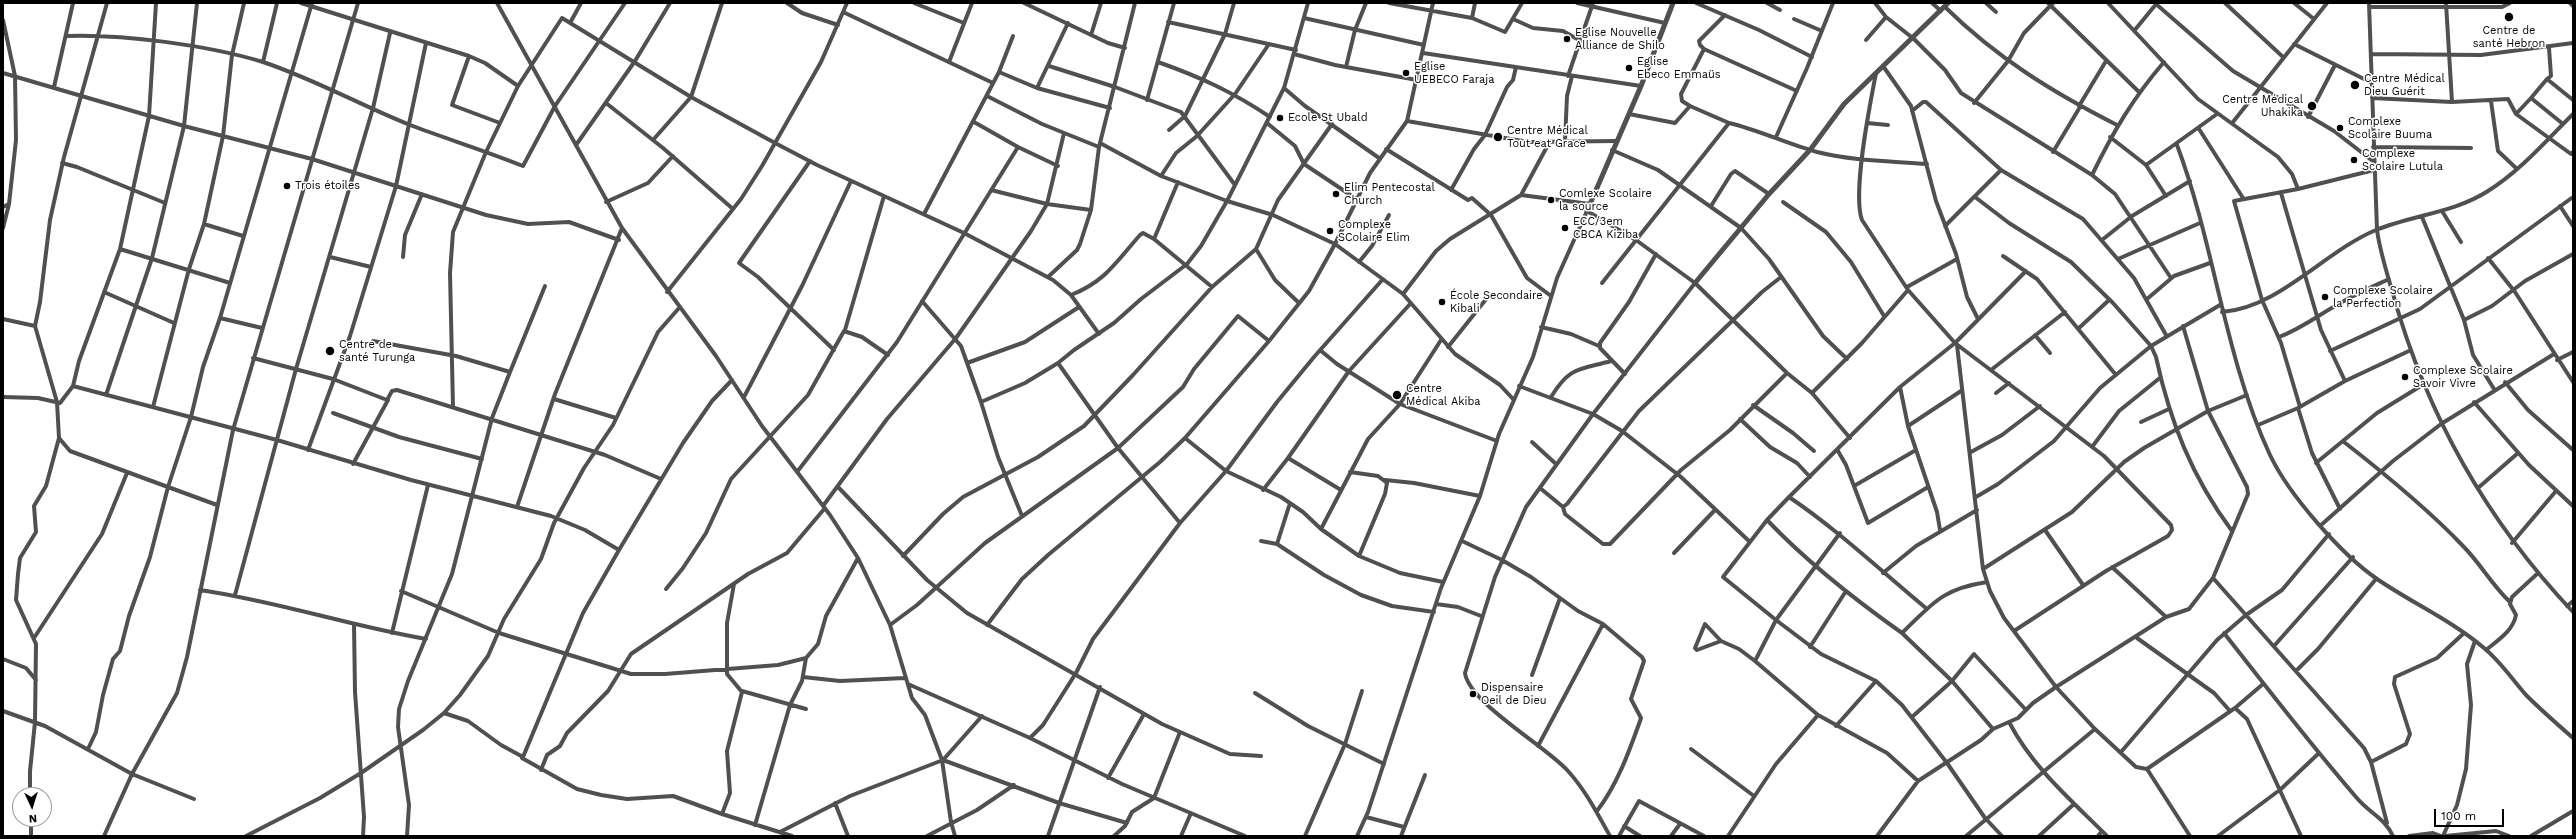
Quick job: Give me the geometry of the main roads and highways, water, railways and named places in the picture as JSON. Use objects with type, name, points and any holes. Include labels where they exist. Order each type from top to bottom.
[{"type":"place","name":"Centre de santé Hebron","points":[[2509,17]]},
{"type":"place","name":"Eglise Nouvelle Alliance de Shilo","points":[[1567,39]]},
{"type":"place","name":"Eglise Ebeco Emmaüs","points":[[1629,68]]},
{"type":"place","name":"Eglise UEBECO Faraja","points":[[1406,73]]},
{"type":"place","name":"Centre Médical Dieu Guérit","points":[[2355,85]]},
{"type":"place","name":"Centre Médical Uhakika","points":[[2312,106]]},
{"type":"place","name":"Ecole St Ubald","points":[[1280,118]]},
{"type":"place","name":"Complexe Scolaire Buuma","points":[[2340,128]]},
{"type":"place","name":"Centre Médical Tout eat Grace","points":[[1498,137]]},
{"type":"place","name":"Complexe Scolaire Lutula","points":[[2354,160]]},
{"type":"place","name":"Trois étoiles","points":[[287,186]]},
{"type":"place","name":"Elim Pentecostal Church","points":[[1336,194]]},
{"type":"place","name":"Comlexe Scolaire la source","points":[[1551,200]]},
{"type":"place","name":"ECC/3em CBCA Kiziba","points":[[1565,228]]},
{"type":"place","name":"Complexe SColaire Elim","points":[[1330,231]]},
{"type":"place","name":"Complexe Scolaire la Perfection","points":[[2325,297]]},
{"type":"place","name":"École Secondaire Kibali","points":[[1442,302]]},
{"type":"place","name":"Centre de santé Turunga","points":[[330,351]]},
{"type":"place","name":"Complexe Scolaire Savoir Vivre","points":[[2405,377]]},
{"type":"place","name":"Centre Médical Akiba","points":[[1397,395]]},
{"type":"place","name":"Dispensaire Oeil de Dieu","points":[[1473,694]]}]
